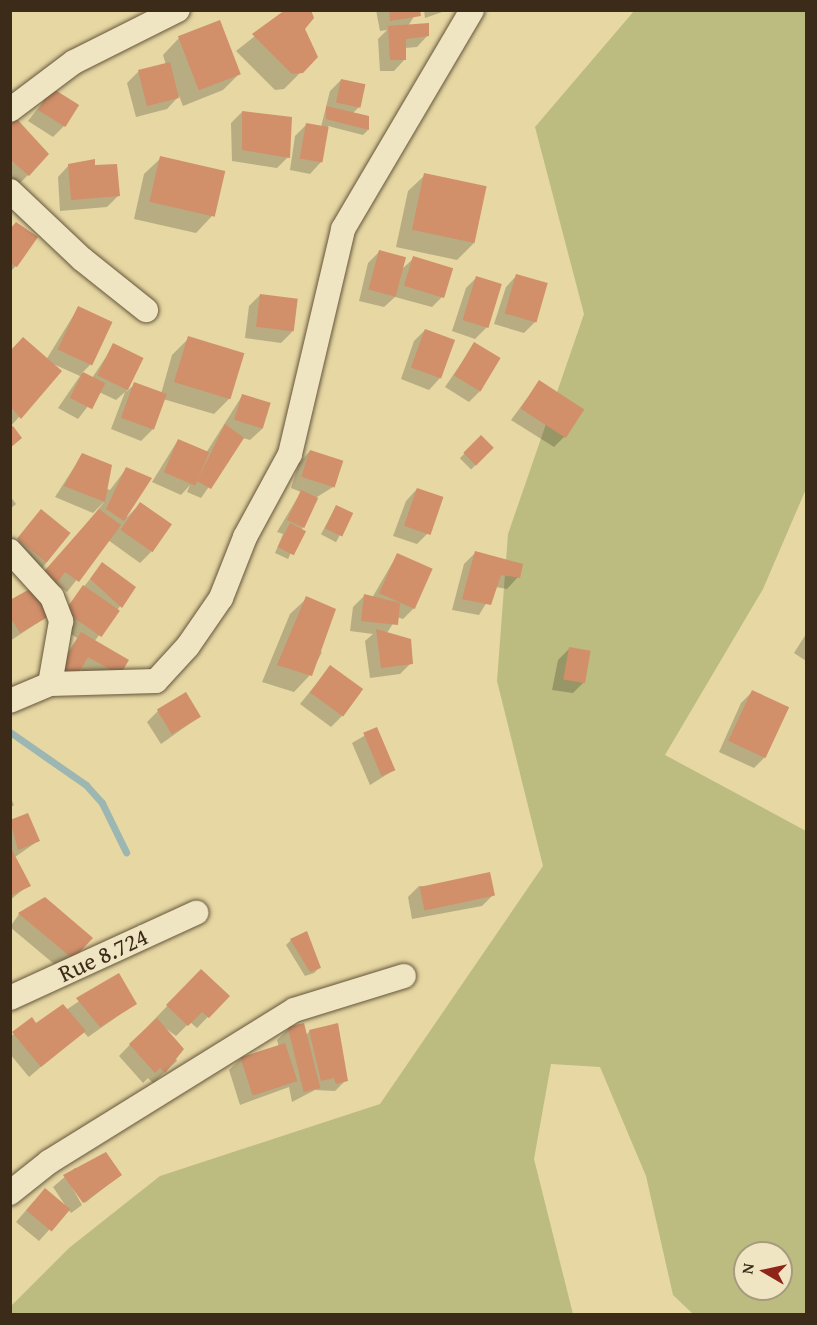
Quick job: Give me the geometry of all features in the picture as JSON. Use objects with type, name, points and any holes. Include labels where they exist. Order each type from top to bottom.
[{"type":"street","points":[[10,110],[74,62],[178,10]]},
{"type":"street","points":[[10,701],[50,684],[156,681],[189,646],[221,598],[245,537],[290,454],[343,229],[472,10]]},
{"type":"street","points":[[10,191],[82,260],[146,310]]},
{"type":"street","points":[[10,552],[52,597],[61,621],[50,684]]},
{"type":"street","name":"Rue 8.724","points":[[10,998],[196,913]]},
{"type":"street","points":[[10,1193],[49,1162],[294,1010],[404,976]]},
{"type":"green space","points":[[634,11],[806,11],[806,489],[763,589],[665,755],[806,831],[806,1314],[693,1314],[673,1295],[646,1176],[600,1067],[551,1064],[534,1159],[573,1314],[11,1314],[11,1306],[69,1248],[160,1176],[380,1104],[543,866],[497,681],[508,534],[584,314],[535,127]]},
{"type":"building","points":[[285,10],[311,10],[314,18],[305,29],[318,57],[303,73],[292,74],[252,34]]},
{"type":"building","points":[[389,10],[420,10],[421,16],[390,21]]},
{"type":"building","points":[[220,20],[241,74],[199,90],[178,36]]},
{"type":"building","points":[[429,23],[429,36],[406,39],[406,60],[390,60],[388,26]]},
{"type":"building","points":[[170,62],[179,98],[147,106],[138,70]]},
{"type":"building","points":[[341,79],[365,84],[360,108],[336,102]]},
{"type":"building","points":[[52,88],[79,105],[65,127],[38,110]]},
{"type":"building","points":[[326,106],[369,116],[369,130],[326,119]]},
{"type":"building","points":[[242,111],[292,117],[290,158],[242,150]]},
{"type":"building","points":[[16,118],[49,154],[29,176],[10,159],[10,121]]},
{"type":"building","points":[[306,123],[329,127],[322,162],[300,158]]},
{"type":"building","points":[[160,156],[225,171],[215,217],[149,202]]},
{"type":"building","points":[[95,159],[95,165],[117,164],[120,196],[71,200],[68,164]]},
{"type":"building","points":[[424,173],[487,186],[475,243],[412,230]]},
{"type":"building","points":[[16,222],[38,237],[17,267],[10,263],[10,229]]},
{"type":"building","points":[[379,250],[406,257],[395,297],[368,290]]},
{"type":"building","points":[[413,256],[453,268],[444,298],[404,286]]},
{"type":"building","points":[[516,274],[548,283],[536,323],[505,313]]},
{"type":"building","points":[[476,276],[502,284],[488,328],[463,320]]},
{"type":"building","points":[[260,294],[298,299],[294,331],[256,327]]},
{"type":"building","points":[[78,306],[112,322],[92,366],[58,350]]},
{"type":"building","points":[[425,329],[455,340],[441,378],[411,368]]},
{"type":"building","points":[[188,336],[244,353],[230,399],[174,382]]},
{"type":"building","points":[[23,337],[62,371],[21,419],[10,406],[10,351]]},
{"type":"building","points":[[474,342],[501,358],[480,391],[454,375]]},
{"type":"building","points":[[113,343],[144,358],[128,390],[97,375]]},
{"type":"building","points":[[83,372],[105,383],[92,409],[70,398]]},
{"type":"building","points":[[539,380],[584,409],[566,438],[520,409]]},
{"type":"building","points":[[134,382],[167,394],[154,430],[121,418]]},
{"type":"building","points":[[242,394],[271,403],[263,429],[234,420]]},
{"type":"building","points":[[225,424],[244,438],[211,489],[197,481]]},
{"type":"building","points":[[13,426],[22,438],[10,448],[10,428]]},
{"type":"building","points":[[481,435],[494,448],[476,465],[463,453]]},
{"type":"building","points":[[178,439],[209,452],[195,485],[164,472]]},
{"type":"building","points":[[310,450],[343,461],[335,487],[301,477]]},
{"type":"building","points":[[82,453],[112,465],[105,502],[64,486]]},
{"type":"building","points":[[126,467],[152,478],[124,521],[106,509]]},
{"type":"building","points":[[417,488],[443,497],[430,535],[404,526]]},
{"type":"building","points":[[301,490],[318,498],[304,528],[287,520]]},
{"type":"building","points":[[140,502],[172,524],[152,552],[120,530]]},
{"type":"building","points":[[336,505],[353,513],[342,537],[325,529]]},
{"type":"building","points":[[41,509],[71,533],[47,562],[17,539]]},
{"type":"building","points":[[99,509],[121,525],[79,582],[65,572],[54,587],[40,576]]},
{"type":"building","points":[[290,523],[306,531],[294,555],[278,547]]},
{"type":"building","points":[[475,551],[523,564],[520,578],[501,575],[491,605],[462,599]]},
{"type":"building","points":[[397,553],[433,569],[415,609],[379,593]]},
{"type":"building","points":[[102,562],[136,587],[122,608],[90,579]]},
{"type":"building","points":[[37,585],[53,614],[20,633],[10,617],[10,600]]},
{"type":"building","points":[[83,585],[120,611],[102,637],[65,611]]},
{"type":"building","points":[[364,594],[400,603],[398,625],[361,621]]},
{"type":"building","points":[[306,596],[336,609],[312,676],[277,665]]},
{"type":"building","points":[[376,629],[411,639],[413,664],[381,668]]},
{"type":"building","points":[[81,632],[129,660],[120,675],[88,657],[76,677],[61,668]]},
{"type":"building","points":[[569,647],[591,651],[585,683],[563,679]]},
{"type":"building","points":[[330,665],[363,689],[343,717],[310,693]]},
{"type":"building","points":[[752,690],[789,707],[765,758],[728,741]]},
{"type":"building","points":[[186,692],[201,717],[172,734],[157,710]]},
{"type":"building","points":[[377,727],[395,770],[382,776],[363,733]]},
{"type":"building","points":[[28,813],[40,841],[18,850],[10,820]]},
{"type":"building","points":[[10,846],[31,886],[10,896]]},
{"type":"building","points":[[490,872],[495,895],[425,910],[420,887]]},
{"type":"building","points":[[45,897],[93,938],[73,959],[18,913]]},
{"type":"building","points":[[307,931],[321,968],[310,972],[290,939]]},
{"type":"building","points":[[201,969],[230,996],[209,1018],[202,1012],[188,1026],[166,1005]]},
{"type":"building","points":[[119,973],[137,1004],[100,1027],[76,998]]},
{"type":"building","points":[[63,1004],[86,1031],[41,1067],[12,1032],[32,1017],[36,1023]]},
{"type":"building","points":[[157,1018],[184,1049],[165,1073],[160,1068],[155,1073],[129,1044]]},
{"type":"building","points":[[304,1023],[320,1088],[304,1092],[288,1027]]},
{"type":"building","points":[[338,1023],[348,1081],[336,1084],[334,1078],[321,1081],[309,1030]]},
{"type":"building","points":[[285,1043],[297,1081],[253,1096],[240,1058]]},
{"type":"building","points":[[106,1152],[122,1175],[83,1203],[63,1175]]},
{"type":"building","points":[[45,1188],[70,1209],[52,1231],[26,1210]]},
{"type":"waterway","points":[[10,732],[86,785],[102,803],[126,852]]}]
